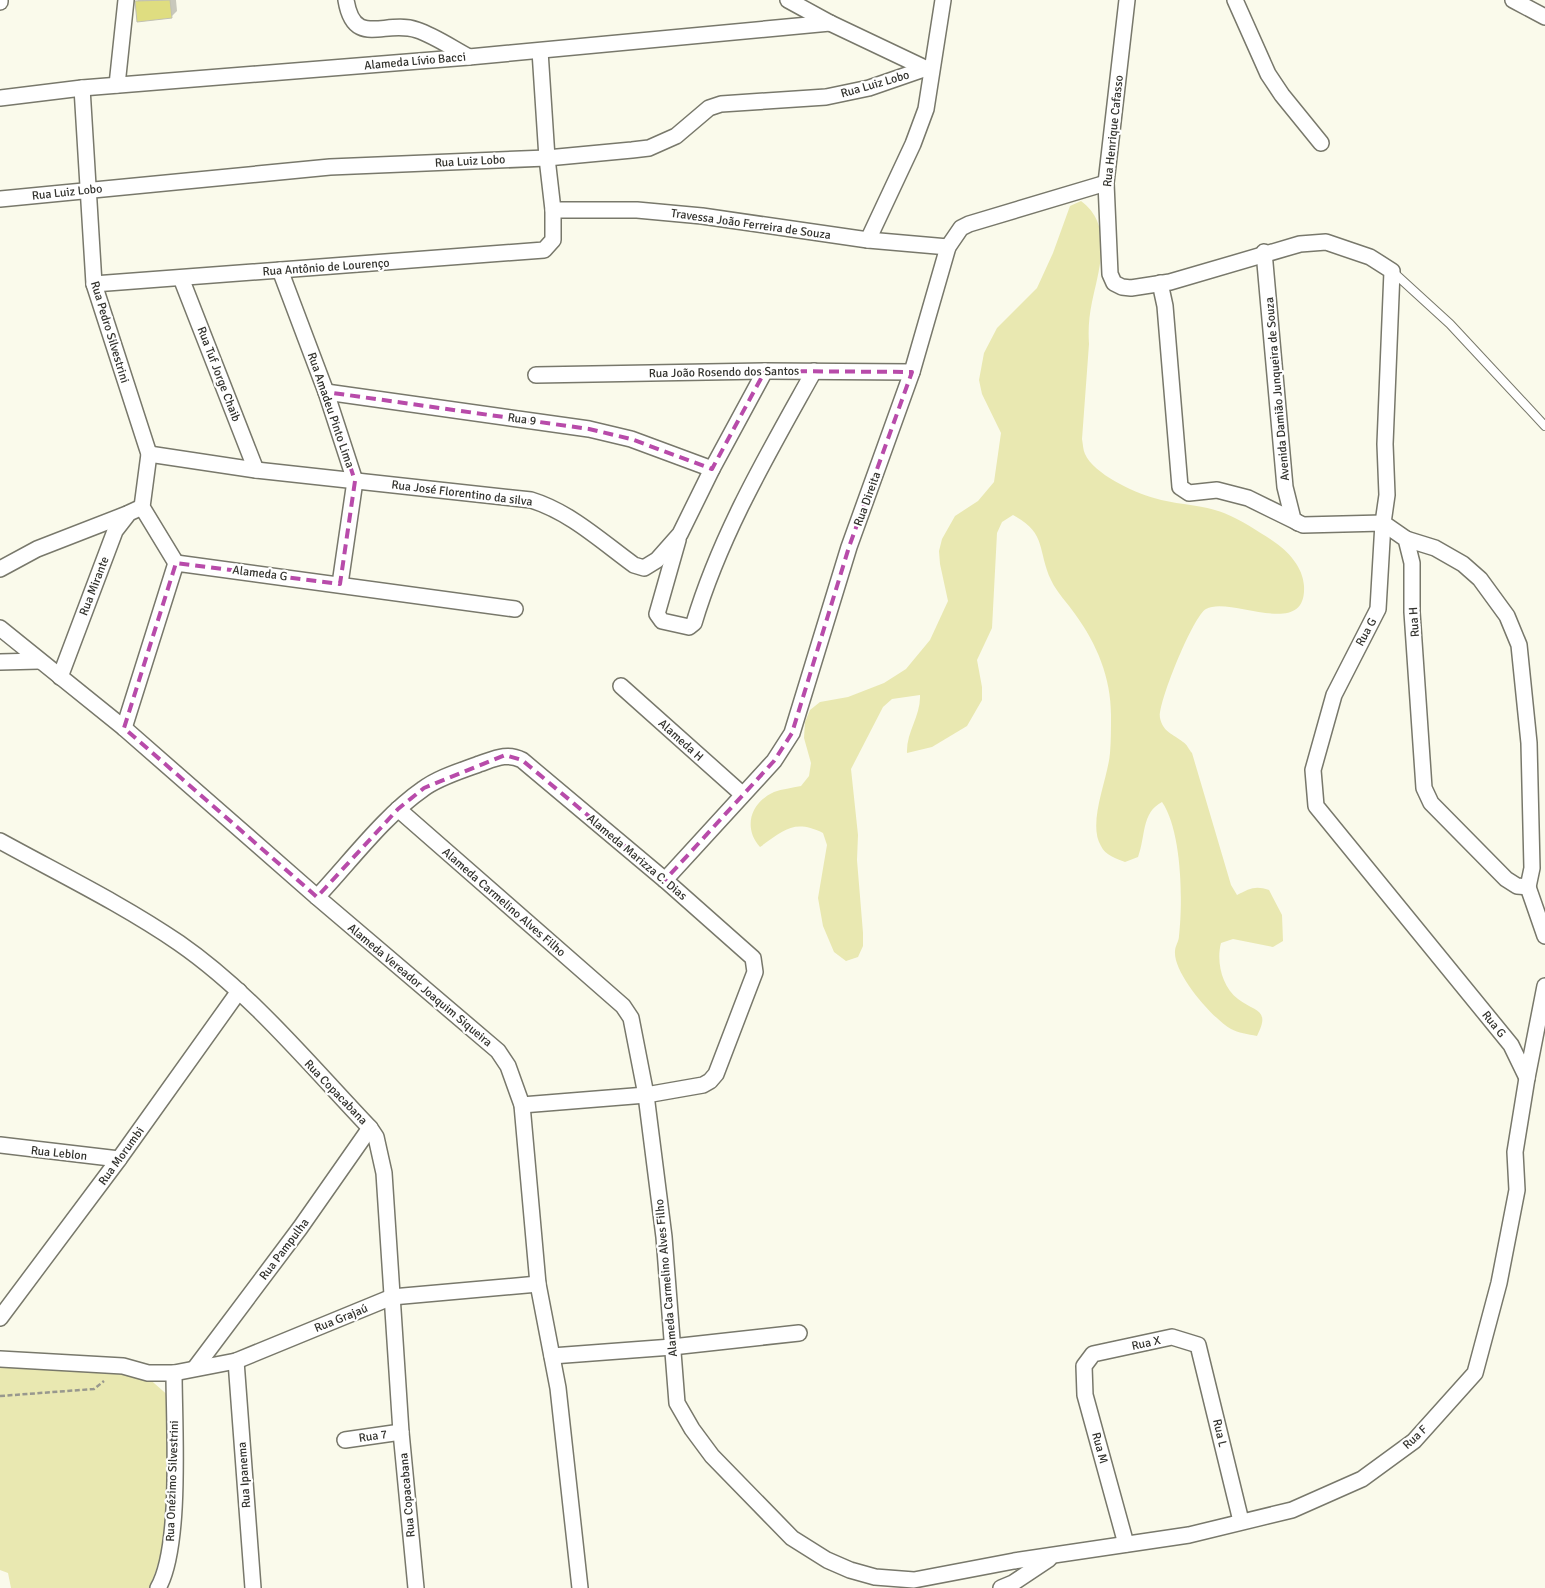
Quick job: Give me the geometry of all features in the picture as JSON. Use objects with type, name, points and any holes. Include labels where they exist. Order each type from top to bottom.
[{"type":"street","points":[[117,85],[126,0]]},
{"type":"street","points":[[346,0],[349,15],[357,26],[368,29],[406,27],[418,30],[468,57]]},
{"type":"street","points":[[788,0],[830,23],[929,70]]},
{"type":"street","points":[[868,240],[913,144],[926,110],[929,70],[943,0]]},
{"type":"street","name":"Rua Henrique Cafasso","points":[[1127,0],[1106,183],[1110,274],[1114,282],[1122,287],[1131,288],[1160,283],[1264,252],[1300,244],[1326,242],[1370,257],[1392,271]]},
{"type":"street","points":[[1235,0],[1268,74],[1320,143]]},
{"type":"street","points":[[1514,0],[1545,17]]},
{"type":"street","name":"Alameda Lívio Bacci","points":[[0,98],[82,88],[540,51],[830,23]]},
{"type":"street","points":[[540,51],[547,158],[553,210]]},
{"type":"street","name":"Rua Luiz Lobo","points":[[0,199],[87,189],[330,167],[547,158],[649,148],[676,136],[709,108],[721,104],[826,97],[869,88],[929,70]]},
{"type":"street","name":"Rua Pedro Silvestrini","points":[[82,88],[94,284],[149,454],[135,510]]},
{"type":"street","name":"Rua Direita","points":[[665,880],[774,760],[792,733],[849,547],[912,372],[948,247],[961,228],[969,224],[1106,183]]},
{"type":"street","name":"Travessa João Ferreira de Souza","points":[[553,210],[636,210],[702,216],[868,240],[948,247]]},
{"type":"street","name":"Rua Antônio de Lourenço","points":[[94,284],[535,252],[550,246],[553,240],[553,210]]},
{"type":"street","name":"Avenida Damião Junqueira de Souza","points":[[1264,252],[1285,487],[1293,519],[1298,523]]},
{"type":"street","name":"Rua Amadeu Pinto Lima","points":[[280,270],[326,392],[355,481],[340,584]]},
{"type":"street","points":[[1383,523],[1387,495],[1385,444],[1392,271]]},
{"type":"street","name":"Rua Tuf Jorge Chaib","points":[[181,278],[256,470]]},
{"type":"street","points":[[1160,283],[1165,306],[1180,487],[1189,492],[1217,490],[1248,498],[1303,525],[1383,523],[1406,539],[1435,548],[1463,564],[1480,579],[1507,616],[1519,645],[1529,743],[1532,868],[1528,886],[1545,936]]},
{"type":"street","name":"Rua João Rosendo dos Santos","points":[[536,375],[765,371],[912,372]]},
{"type":"street","name":"Rua José Florentino da silva","points":[[149,454],[256,470],[530,500],[548,505],[567,516],[640,568],[650,566],[680,534],[712,469],[765,371]]},
{"type":"street","points":[[680,534],[657,614],[662,621],[689,627],[694,623],[705,587],[721,547],[763,462],[814,371]]},
{"type":"street","name":"Rua 9","points":[[326,392],[590,429],[631,439],[712,469]]},
{"type":"street","points":[[0,569],[37,549],[135,510],[176,563],[124,728]]},
{"type":"street","name":"Rua Mirante","points":[[60,677],[115,531],[135,510]]},
{"type":"street","name":"Rua G","points":[[1383,523],[1378,609],[1334,695],[1313,770],[1316,806],[1511,1045],[1527,1078]]},
{"type":"street","name":"Rua H","points":[[1406,539],[1412,562],[1412,612],[1424,788],[1431,803],[1506,879],[1517,886],[1528,886]]},
{"type":"street","name":"Alameda G","points":[[176,563],[515,609]]},
{"type":"street","name":"Alameda Vereador Joaquim Siqueira","points":[[0,628],[124,728],[317,897],[498,1051],[508,1066],[522,1105],[538,1284],[561,1414],[580,1588]]},
{"type":"street","points":[[0,662],[39,661]]},
{"type":"street","name":"Alameda H","points":[[621,686],[742,794]]},
{"type":"street","name":"Alameda Marizza C. Dias","points":[[398,809],[424,788],[442,778],[498,758],[512,755],[522,760],[665,880],[753,958],[756,964],[755,972],[719,1065],[710,1081],[646,1095]]},
{"type":"street","points":[[317,897],[398,809]]},
{"type":"street","name":"Alameda Carmelino Alves Filho","points":[[398,809],[623,1006],[631,1018],[646,1095],[664,1237],[677,1403],[692,1429],[712,1456],[792,1538],[827,1560],[875,1577],[914,1580],[1014,1561],[1052,1557]]},
{"type":"street","name":"Rua Copacabana","points":[[0,841],[108,900],[163,933],[239,991],[370,1128],[378,1145],[384,1173],[401,1432],[416,1588]]},
{"type":"street","points":[[1527,1078],[1545,986]]},
{"type":"street","name":"Rua Morumbi","points":[[0,1318],[119,1159],[239,991]]},
{"type":"street","name":"Rua F","points":[[1052,1557],[1188,1535],[1292,1510],[1362,1479],[1414,1441],[1475,1373],[1499,1283],[1517,1190],[1516,1152],[1527,1078]]},
{"type":"street","points":[[522,1105],[646,1095]]},
{"type":"street","name":"Rua Pampulha","points":[[195,1368],[300,1228],[370,1128]]},
{"type":"street","name":"Rua Leblon","points":[[0,1145],[119,1159]]},
{"type":"street","name":"Rua Grajaú","points":[[0,1359],[123,1366],[148,1373],[174,1373],[236,1361],[392,1297],[538,1284]]},
{"type":"street","points":[[552,1356],[672,1348],[800,1333]]},
{"type":"street","name":"Rua X","points":[[1093,1354],[1172,1337],[1198,1345]]},
{"type":"street","name":"Rua L","points":[[1198,1345],[1241,1521]]},
{"type":"street","name":"Rua M","points":[[1093,1354],[1084,1366],[1085,1394],[1126,1544]]},
{"type":"street","name":"Rua Ipanema","points":[[236,1361],[253,1588]]},
{"type":"street","name":"Rua Onézimo Silvestrini","points":[[158,1588],[166,1563],[172,1532],[174,1373]]},
{"type":"street","name":"Rua 7","points":[[345,1440],[401,1432]]},
{"type":"street","points":[[1001,1588],[1013,1583],[1052,1557]]},
{"type":"lane","points":[[1392,271],[1450,324],[1545,426]]},
{"type":"path","points":[[0,1396],[94,1389],[123,1366]]},
{"type":"highlighted area","points":[[765,371],[912,372],[849,547],[792,733],[774,761],[665,880],[522,760],[505,755],[424,788],[398,809],[317,897],[124,728],[176,563],[340,584],[355,481],[326,392],[589,429],[631,439],[712,469]]},
{"type":"green space","points":[[1081,201],[1098,222],[1102,248],[1089,323],[1082,439],[1085,454],[1105,475],[1145,495],[1215,510],[1243,522],[1284,550],[1298,566],[1303,579],[1302,602],[1293,611],[1281,614],[1217,606],[1206,609],[1193,627],[1177,661],[1164,696],[1160,718],[1163,727],[1184,743],[1192,753],[1231,885],[1237,895],[1249,889],[1269,890],[1282,915],[1283,941],[1273,947],[1233,939],[1221,943],[1219,958],[1224,981],[1232,994],[1255,1009],[1262,1016],[1261,1027],[1257,1036],[1237,1032],[1223,1023],[1204,1005],[1180,971],[1175,951],[1179,938],[1181,904],[1180,867],[1174,830],[1162,802],[1155,807],[1147,819],[1138,857],[1125,862],[1108,854],[1101,846],[1097,836],[1097,813],[1108,764],[1111,739],[1110,701],[1105,675],[1090,637],[1051,580],[1036,535],[1031,528],[1013,515],[1002,522],[997,533],[992,628],[977,660],[982,687],[982,700],[967,726],[932,747],[907,753],[907,745],[920,703],[920,695],[892,699],[883,707],[851,769],[858,835],[857,860],[863,933],[863,946],[858,957],[846,961],[834,952],[823,926],[818,898],[827,845],[823,833],[804,827],[790,828],[760,847],[752,832],[752,816],[759,803],[774,792],[801,786],[809,776],[811,763],[804,738],[805,722],[810,710],[820,702],[848,697],[884,683],[906,669],[930,640],[948,601],[940,564],[939,551],[942,539],[955,516],[978,501],[994,482],[1001,433],[982,394],[979,380],[984,353],[997,328],[1037,288],[1053,253],[1070,206]]},
{"type":"green space","points":[[0,1364],[124,1371],[146,1376],[171,1398],[170,1495],[163,1542],[149,1588],[11,1588],[8,1573],[0,1570]]},
{"type":"building","points":[[170,0],[172,18],[137,22],[135,1]]}]
